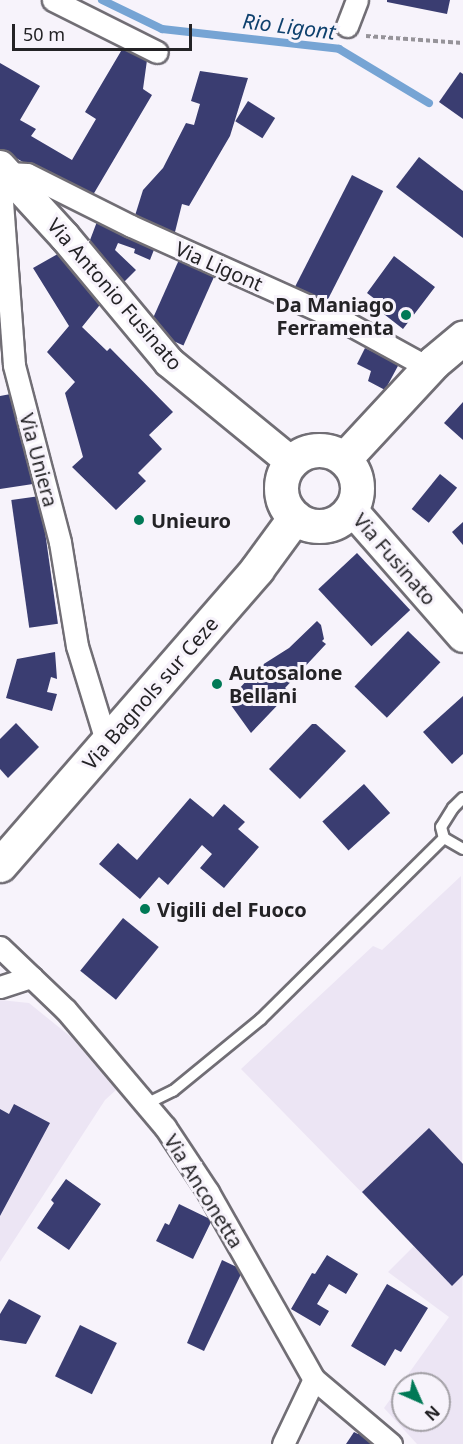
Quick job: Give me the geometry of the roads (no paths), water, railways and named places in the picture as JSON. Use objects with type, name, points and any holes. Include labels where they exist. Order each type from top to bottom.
[{"type":"main road","points":[[344,459],[429,368],[463,338]]},
{"type":"main road","points":[[323,450],[344,459],[356,477],[357,488],[351,509],[331,524],[307,524],[295,518],[282,497],[281,485],[291,462],[300,455],[323,450]]},
{"type":"main road","name":"Via Bagnols sur Ceze","points":[[0,865],[257,569],[295,518]]},
{"type":"street","points":[[53,0],[157,52]]},
{"type":"street","points":[[347,26],[357,0]]},
{"type":"street","name":"Via Ligont","points":[[3,169],[27,174],[130,226],[349,324],[429,368]]},
{"type":"street","name":"Via Uniera","points":[[3,169],[1,190],[14,365],[60,542],[77,646],[107,744]]},
{"type":"street","name":"Via Antonio Fusinato","points":[[3,169],[65,237],[169,362],[291,462]]},
{"type":"street","name":"Via Fusinato","points":[[351,509],[463,637]]},
{"type":"street","name":"Via Anconetta","points":[[0,947],[66,1010],[165,1127],[208,1191],[314,1379],[391,1444]]},
{"type":"street","points":[[0,987],[31,977]]},
{"type":"street","points":[[283,1444],[314,1379]]},
{"type":"lane","points":[[463,798],[453,808],[441,827],[444,838],[463,849]]},
{"type":"lane","points":[[146,1104],[173,1091],[261,1020],[444,838]]},
{"type":"waterway","name":"Rio Ligont","points":[[102,0],[162,29],[339,49],[429,103]]},
{"type":"place","name":"Da Maniago Ferramenta","points":[[406,315]]},
{"type":"place","name":"Unieuro","points":[[139,520]]},
{"type":"place","name":"Autosalone Bellani","points":[[217,684]]},
{"type":"place","name":"Vigili del Fuoco","points":[[145,909]]}]
